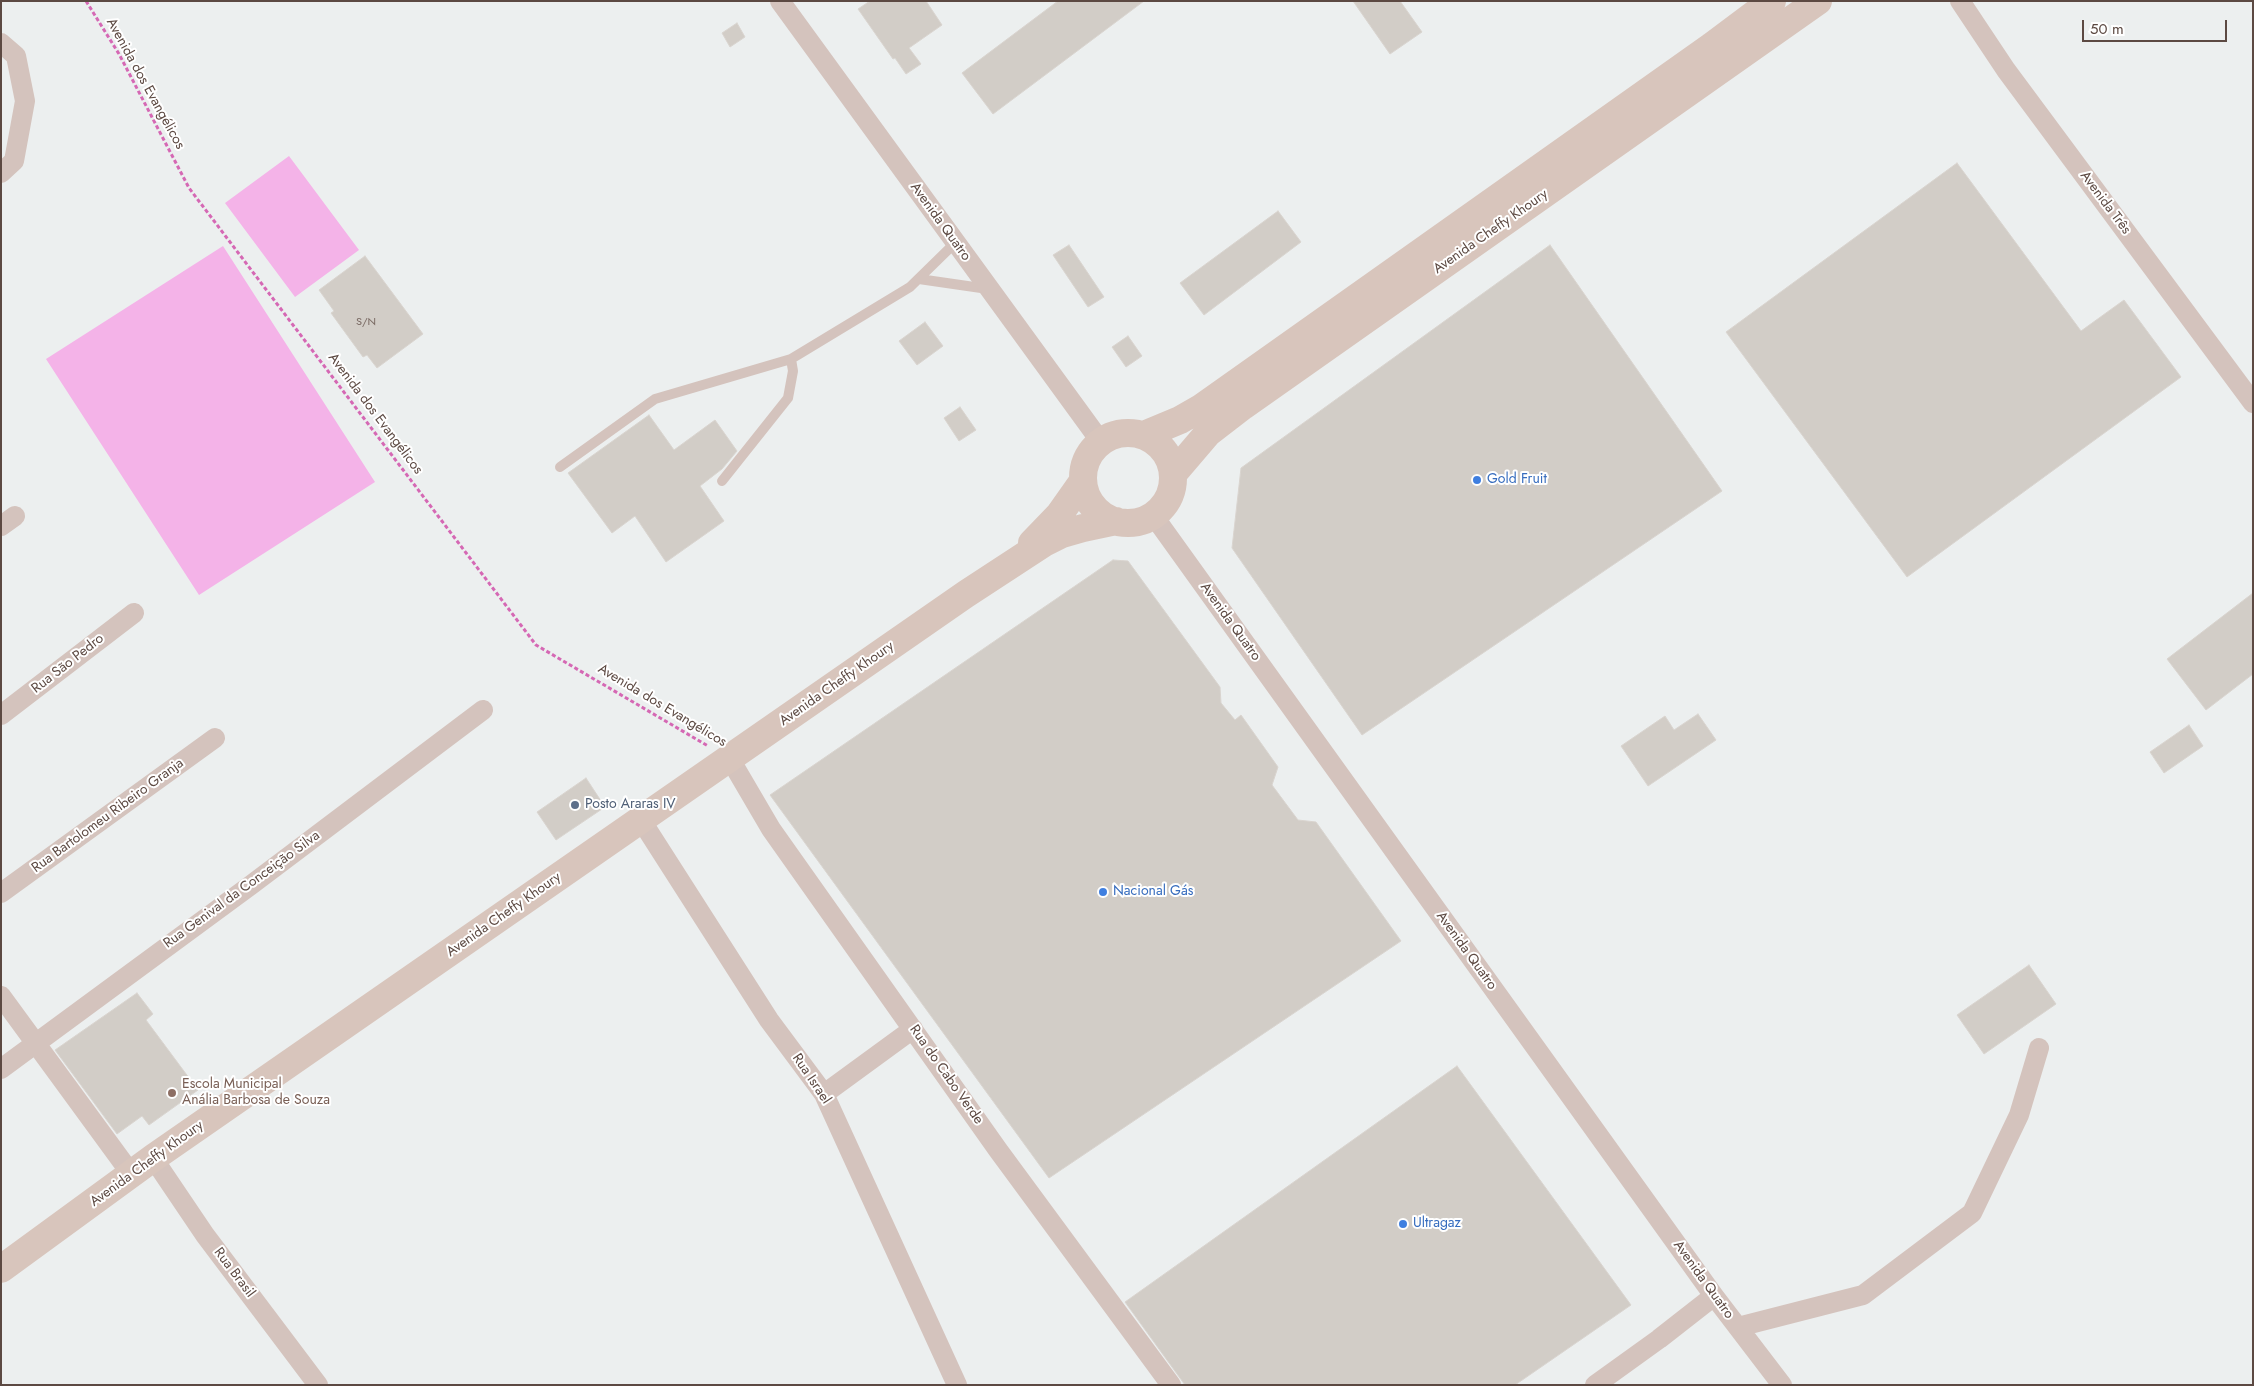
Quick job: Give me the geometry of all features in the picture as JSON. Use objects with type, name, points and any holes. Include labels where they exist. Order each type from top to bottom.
[{"type":"main road","name":"Avenida Cheffy Khoury","points":[[1144,436],[1180,420],[1201,408],[1712,46],[1772,1]]},
{"type":"main road","name":"Avenida Cheffy Khoury","points":[[1173,474],[1208,433],[1242,406],[1818,1]]},
{"type":"main road","points":[[1010,565],[1062,534],[1116,521],[1135,522],[1153,515],[1165,504],[1172,490],[1173,474],[1170,461],[1164,450],[1144,436],[1129,433],[1114,435],[1101,442],[1091,453],[1084,466],[1083,481],[1087,496],[1095,508],[1105,516],[1116,521]]},
{"type":"main road","points":[[1010,565],[1059,515],[1083,481]]},
{"type":"main road","name":"Avenida Cheffy Khoury","points":[[1,1269],[153,1158],[1010,565]]},
{"type":"street","name":"Avenida Quatro","points":[[780,1],[1101,442]]},
{"type":"street","name":"Avenida Três","points":[[1960,1],[2012,78],[2253,403]]},
{"type":"street","points":[[1,43],[16,56],[25,101],[14,161],[1,173]]},
{"type":"street","name":"Avenida Quatro","points":[[1153,515],[1714,1296],[1782,1385]]},
{"type":"street","name":"Rua São Pedro","points":[[1,715],[134,613]]},
{"type":"street","name":"Rua Genival da Conceição Silva","points":[[1,1069],[251,885],[483,710]]},
{"type":"street","name":"Rua Bartolomeu Ribeiro Granja","points":[[1,893],[215,738]]},
{"type":"street","name":"Rua do Cabo Verde","points":[[730,759],[771,829],[998,1150],[1171,1385]]},
{"type":"street","name":"Rua Israel","points":[[641,820],[769,1020],[824,1094],[957,1385]]},
{"type":"street","points":[[1,996],[132,1175]]},
{"type":"street","points":[[824,1094],[913,1029]]},
{"type":"street","points":[[1738,1327],[1863,1295],[1972,1213],[2019,1115],[2039,1048]]},
{"type":"street","name":"Rua Brasil","points":[[153,1158],[205,1234],[318,1385]]},
{"type":"street","points":[[1595,1385],[1714,1296]]},
{"type":"lane","points":[[560,467],[655,399],[791,359],[910,287],[955,242]]},
{"type":"lane","points":[[919,279],[989,289]]},
{"type":"lane","points":[[722,481],[788,398],[793,371],[791,359]]},
{"type":"path","name":"Avenida dos Evangélicos","points":[[86,1],[119,54],[189,188],[536,644],[730,759]]},
{"type":"shaded area","points":[[289,156],[359,250],[295,297],[225,203]]},
{"type":"shaded area","points":[[223,246],[375,482],[199,595],[46,359]]},
{"type":"building","points":[[870,1],[926,1],[942,25],[909,48],[921,64],[906,74],[895,58],[893,59],[858,9]]},
{"type":"building","points":[[1058,1],[1144,1],[993,114],[962,73]]},
{"type":"building","points":[[1353,1],[1400,1],[1422,32],[1390,54]]},
{"type":"building","points":[[737,23],[745,37],[730,47],[722,33]]},
{"type":"building","points":[[1957,163],[2081,331],[2124,300],[2181,377],[1907,577],[1726,332]]},
{"type":"building","points":[[1278,211],[1301,242],[1204,315],[1180,283]]},
{"type":"building","points":[[1069,245],[1104,297],[1088,307],[1053,255]]},
{"type":"building","name":"Gold Fruit","points":[[1550,245],[1722,491],[1362,735],[1232,548],[1241,468]]},
{"type":"building","points":[[365,256],[423,334],[377,368],[367,355],[363,357],[331,313],[334,311],[319,290]]},
{"type":"building","points":[[925,322],[943,346],[917,365],[899,341]]},
{"type":"building","points":[[1128,336],[1142,356],[1126,367],[1112,347]]},
{"type":"building","points":[[960,407],[976,430],[959,441],[944,418]]},
{"type":"building","points":[[649,415],[674,450],[715,420],[737,451],[722,469],[700,486],[724,521],[666,562],[635,516],[612,533],[568,473]]},
{"type":"building","name":"Nacional Gás","points":[[1113,560],[1128,561],[1220,687],[1221,703],[1235,720],[1241,715],[1278,767],[1272,785],[1298,820],[1316,822],[1401,941],[1049,1178],[770,795]]},
{"type":"building","points":[[2253,593],[2253,674],[2206,710],[2167,659]]},
{"type":"building","points":[[1698,714],[1716,740],[1648,786],[1621,746],[1665,716],[1674,730]]},
{"type":"building","points":[[2189,725],[2203,746],[2164,773],[2150,752]]},
{"type":"building","points":[[586,778],[605,807],[556,840],[537,812]]},
{"type":"building","points":[[2029,965],[2056,1004],[1984,1054],[1957,1015]]},
{"type":"building","points":[[137,993],[153,1014],[146,1020],[198,1090],[149,1125],[142,1116],[117,1134],[55,1050]]},
{"type":"building","name":"Ultragaz","points":[[1457,1066],[1631,1305],[1515,1385],[1185,1385],[1125,1302]]},
{"type":"place","name":"Gold Fruit","points":[[1477,480]]},
{"type":"place","name":"Posto Araras IV","points":[[575,805]]},
{"type":"place","name":"Nacional Gás","points":[[1103,892]]},
{"type":"place","name":"Escola Municipal Anália Barbosa de Souza","points":[[172,1093]]},
{"type":"place","name":"Ultragaz","points":[[1403,1224]]}]
